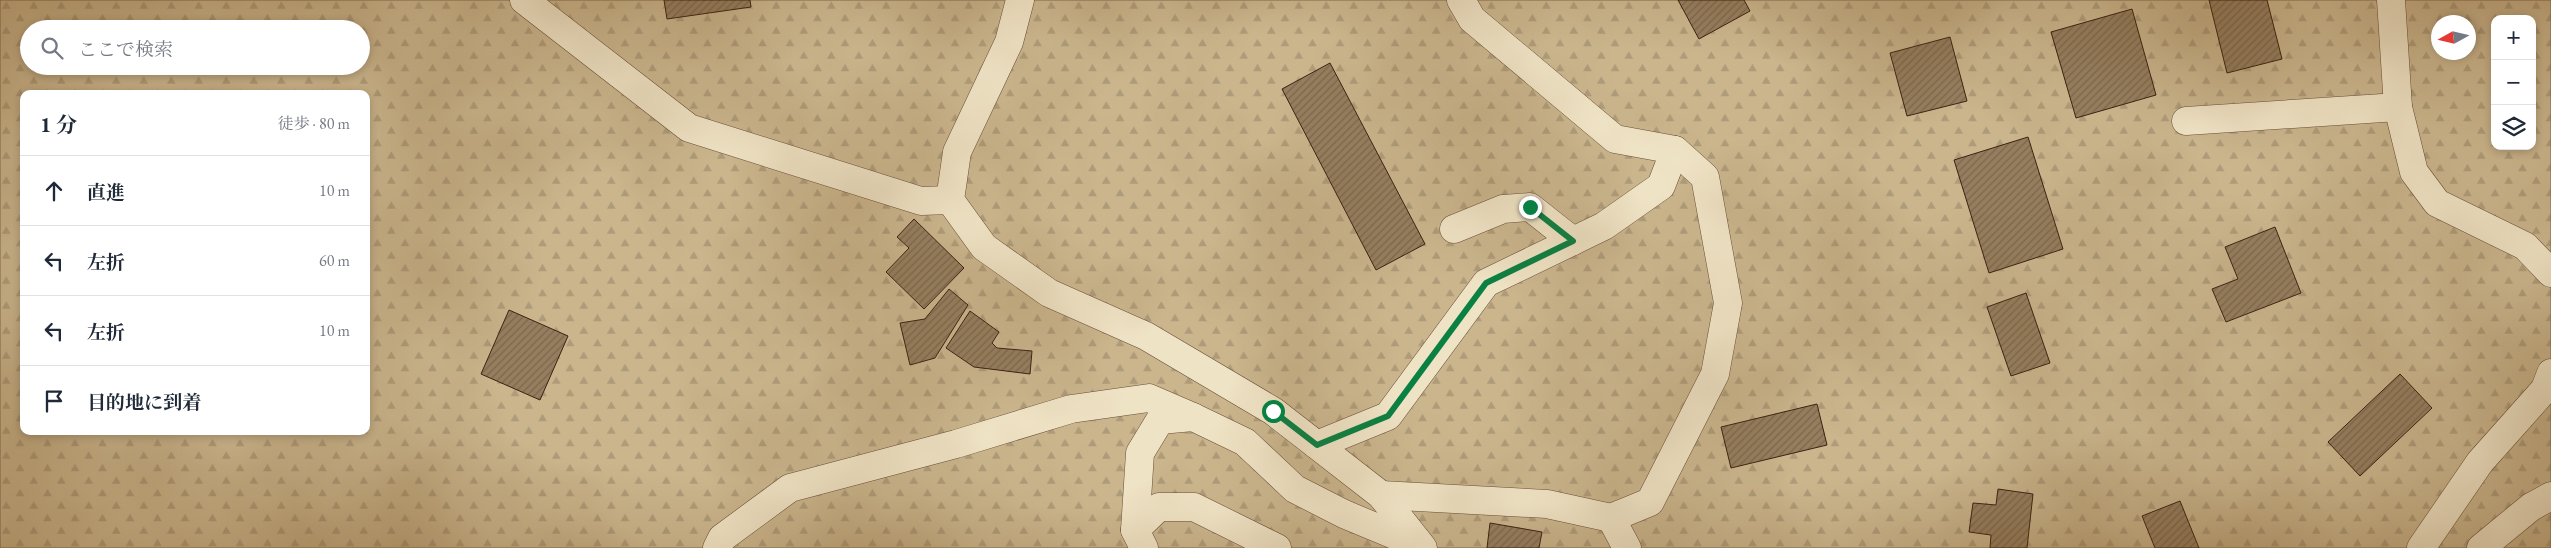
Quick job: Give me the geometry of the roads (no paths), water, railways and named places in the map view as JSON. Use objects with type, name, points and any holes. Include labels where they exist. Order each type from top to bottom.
[{"type":"street","points":[[524,0],[689,128],[921,201],[950,200]]},
{"type":"street","points":[[1020,0],[1009,42],[957,152],[950,200],[984,247],[1049,292],[1146,336],[1273,411],[1381,496],[1418,546]]},
{"type":"street","points":[[1381,496],[1547,504],[1611,518],[1650,502],[1715,374],[1728,303],[1705,177],[1675,150],[1615,139],[1472,19],[1461,0]]},
{"type":"street","points":[[2391,0],[2398,107],[2414,172],[2437,203],[2525,246],[2551,273]]},
{"type":"street","points":[[2186,121],[2398,107]]},
{"type":"street","points":[[1317,445],[1388,416],[1486,283],[1604,226],[1661,186],[1675,150]]},
{"type":"street","points":[[1454,228],[1503,209],[1530,207],[1573,241]]},
{"type":"street","points":[[2421,548],[2480,462],[2545,389],[2551,373]]},
{"type":"street","points":[[718,548],[722,538],[790,488],[956,444],[1071,409],[1150,398],[1245,442],[1295,489],[1344,514],[1418,546]]},
{"type":"street","points":[[1140,539],[1140,453],[1160,420],[1193,417]]},
{"type":"street","points":[[2481,548],[2531,507],[2551,496]]},
{"type":"street","points":[[1140,539],[1159,507],[1194,507],[1277,548]]},
{"type":"street","points":[[1611,518],[1626,548]]}]
